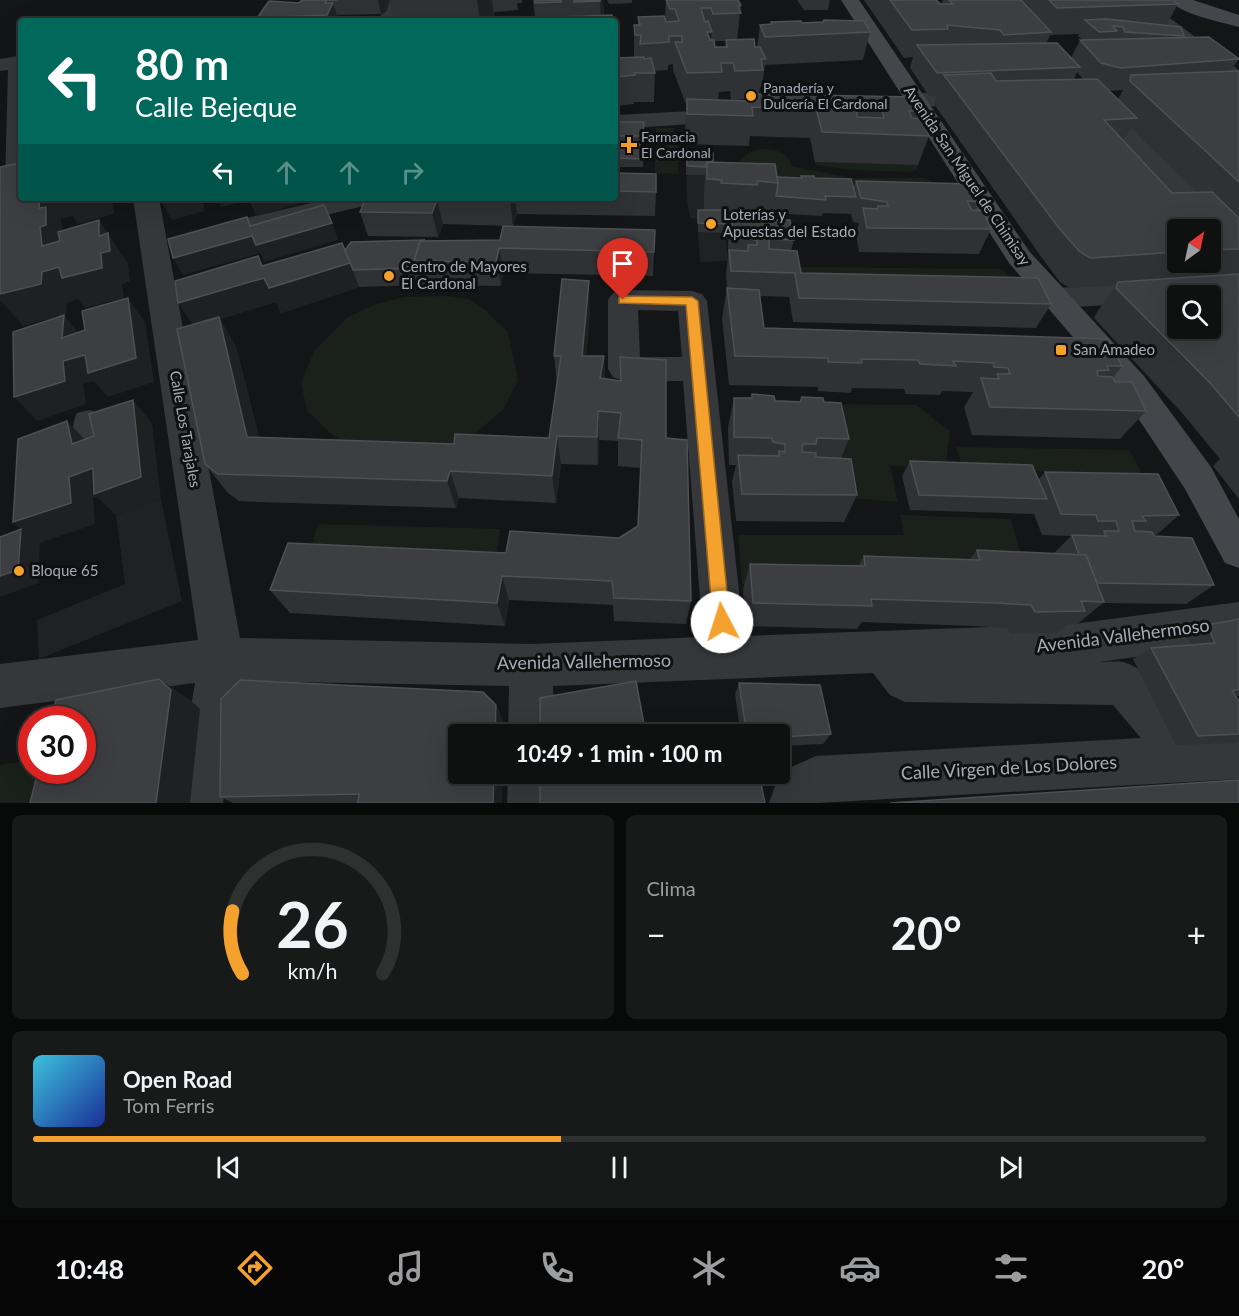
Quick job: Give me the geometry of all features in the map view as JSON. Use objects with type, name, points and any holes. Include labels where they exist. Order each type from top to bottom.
[{"type":"street","points":[[390,18],[396,0]]},
{"type":"street","name":"Avenida San Miguel de Chimisay","points":[[850,0],[911,106],[1019,257],[1133,385],[1198,478],[1239,551]]},
{"type":"street","points":[[1134,0],[1237,79],[1239,83]]},
{"type":"street","points":[[1178,0],[1203,11],[1239,21]]},
{"type":"street","points":[[1190,43],[1203,11]]},
{"type":"street","points":[[0,65],[18,62],[13,184]]},
{"type":"street","points":[[1216,89],[1239,88]]},
{"type":"street","points":[[1113,95],[1083,94],[1239,248]]},
{"type":"street","points":[[911,106],[997,98]]},
{"type":"street","points":[[618,122],[748,116]]},
{"type":"street","name":"Calle Los Tarajales","points":[[147,201],[219,632],[220,659],[199,803]]},
{"type":"street","points":[[250,225],[354,201]]},
{"type":"street","points":[[1055,298],[1239,288]]},
{"type":"street","points":[[698,369],[726,657]]},
{"type":"street","name":"Avenida Vallehermoso","points":[[0,686],[220,659],[531,665],[1073,645],[1239,622]]},
{"type":"street","points":[[883,652],[905,680],[1123,684],[1154,718],[1176,759]]},
{"type":"street","points":[[531,665],[531,724]]},
{"type":"street","name":"Calle Virgen de Los Dolores","points":[[793,803],[796,789],[816,779],[1239,756]]},
{"type":"street","points":[[531,784],[531,803]]},
{"type":"shaded area","points":[[656,128],[674,128],[675,143],[680,148],[676,150],[656,149]]},
{"type":"shaded area","points":[[760,149],[784,154],[792,166],[851,178],[924,178],[941,186],[946,194],[731,184],[743,157]]},
{"type":"shaded area","points":[[655,155],[677,156],[679,174],[655,173]]},
{"type":"shaded area","points":[[815,162],[918,165],[917,170],[909,172],[855,170],[815,165]]},
{"type":"shaded area","points":[[686,166],[711,167],[704,192],[704,209],[714,210],[717,219],[724,219],[728,261],[700,262],[697,219],[690,218],[687,200]]},
{"type":"shaded area","points":[[797,267],[1003,269],[1019,297],[799,294]]},
{"type":"shaded area","points":[[443,296],[469,299],[485,310],[508,332],[518,380],[503,410],[449,456],[354,448],[330,433],[307,411],[301,383],[314,351],[348,317],[376,304],[405,297]]},
{"type":"shaded area","points":[[844,404],[916,405],[950,431],[945,468],[890,466],[898,502],[848,498],[836,434]]},
{"type":"shaded area","points":[[956,447],[1129,450],[1144,476],[963,468]]},
{"type":"shaded area","points":[[161,499],[182,601],[39,659],[37,620],[125,584],[116,515]]},
{"type":"shaded area","points":[[900,515],[1011,519],[1025,573],[742,584],[738,535],[904,535]]},
{"type":"shaded area","points":[[318,524],[500,529],[497,553],[306,563]]},
{"type":"shaded area","points":[[18,762],[18,784],[63,784],[57,803],[0,803],[0,765]]},
{"type":"building","points":[[302,0],[327,0],[325,3],[333,3],[327,15],[257,18],[269,1],[299,3]]},
{"type":"building","points":[[535,0],[561,0],[561,2],[535,3]]},
{"type":"building","points":[[574,0],[600,0],[600,1],[574,2]]},
{"type":"building","points":[[666,0],[738,0],[741,13],[713,14],[711,8],[701,8],[705,22],[708,21],[712,32],[707,32],[710,40],[714,40],[715,47],[727,47],[726,40],[754,39],[755,47],[760,47],[766,59],[761,59],[763,70],[735,71],[733,63],[721,63],[722,72],[687,73],[675,42],[682,42],[682,36],[669,36],[669,42],[640,44],[641,35],[635,35],[634,25],[640,25],[638,17],[664,16],[666,22],[679,21],[675,9],[670,9]]},
{"type":"building","points":[[890,0],[936,0],[940,4],[953,4],[949,0],[1021,0],[1051,32],[1004,35],[1000,30],[947,25],[948,29],[912,30]]},
{"type":"building","points":[[1049,0],[1173,0],[1178,4],[1057,8]]},
{"type":"building","points":[[612,15],[612,18],[533,18]]},
{"type":"building","points":[[1107,19],[1181,27],[1184,36],[1125,32],[1123,27],[1113,26],[1117,31],[1099,32],[1085,20]]},
{"type":"building","points":[[824,20],[864,21],[870,32],[765,37],[760,25],[772,24],[771,22],[801,21],[802,23],[823,22]]},
{"type":"building","points":[[1209,37],[1239,59],[1120,68],[1101,63],[1080,40]]},
{"type":"building","points":[[1057,43],[1080,67],[937,73],[917,45]]},
{"type":"building","points":[[618,58],[651,58],[655,73],[634,73],[635,75],[618,77]]},
{"type":"building","points":[[1239,71],[1239,182],[1130,81],[1131,75]]},
{"type":"building","points":[[991,73],[996,81],[1097,79],[1137,118],[1104,120],[1172,193],[1212,192],[1239,218],[1239,249],[1221,250],[1221,219],[1167,219],[1167,253],[1090,258],[1079,251],[1059,228],[944,75]]},
{"type":"building","points":[[750,94],[915,97],[921,111],[909,111],[912,118],[923,119],[929,136],[822,132],[816,108],[752,107],[753,116],[687,114],[687,99],[751,101]],"holes":[[[857,110],[882,111],[884,118],[857,117]]]},
{"type":"building","points":[[618,122],[644,122],[643,136],[618,136]]},
{"type":"building","points":[[618,144],[643,144],[643,159],[618,158]]},
{"type":"building","points":[[687,152],[713,153],[713,162],[707,162],[706,167],[687,166]]},
{"type":"building","points":[[707,162],[775,164],[778,183],[757,181],[757,185],[721,183],[722,180],[707,179]]},
{"type":"building","points":[[18,164],[18,201],[40,201],[39,208],[46,207],[46,225],[40,227],[42,246],[60,241],[58,232],[99,220],[99,236],[108,233],[110,251],[101,253],[102,268],[62,278],[59,267],[42,272],[41,284],[0,294],[0,167]]},
{"type":"building","points":[[618,173],[656,174],[656,192],[618,191]]},
{"type":"building","points":[[801,176],[851,179],[856,197],[825,196],[826,200],[776,196],[777,177],[802,178]]},
{"type":"building","points":[[856,181],[972,184],[980,202],[967,201],[972,210],[983,211],[991,229],[867,228],[863,208],[878,209],[878,206],[888,206],[887,202],[861,198]]},
{"type":"building","points":[[365,201],[437,201],[432,213],[360,212]]},
{"type":"building","points":[[324,205],[332,223],[256,245],[252,236],[173,258],[168,239],[247,217],[250,226]]},
{"type":"building","points":[[698,210],[725,210],[728,224],[698,223]]},
{"type":"building","points":[[732,219],[790,220],[794,240],[769,239],[769,249],[797,251],[801,273],[1038,278],[1051,304],[799,298],[795,273],[731,271],[729,250],[748,251],[748,245],[757,245],[757,240],[732,237]]},
{"type":"building","points":[[503,226],[655,230],[654,252],[499,248],[496,262],[414,261],[420,241],[500,240]]},
{"type":"building","points":[[425,240],[420,241],[414,261],[416,268],[353,270],[345,250],[351,242]]},
{"type":"building","points":[[342,243],[350,263],[269,288],[264,278],[178,303],[175,281],[258,256],[262,266]]},
{"type":"building","points":[[1239,274],[1239,417],[1212,385],[1116,288],[1118,282]]},
{"type":"building","points":[[562,279],[589,281],[582,356],[604,356],[600,378],[621,381],[620,357],[666,360],[666,438],[687,440],[691,601],[614,598],[612,581],[502,576],[497,603],[270,590],[288,543],[506,553],[510,531],[619,538],[638,526],[642,440],[618,438],[621,413],[598,411],[597,437],[557,436],[552,476],[450,471],[447,481],[218,474],[205,464],[177,329],[219,317],[247,437],[454,444],[455,434],[549,438],[561,356],[554,356]]},
{"type":"building","points":[[727,288],[759,290],[764,328],[1108,339],[1122,366],[1107,366],[1109,370],[1097,371],[1098,376],[1112,377],[1115,382],[1132,382],[1146,411],[990,407],[981,378],[999,379],[997,374],[1010,374],[1008,368],[994,367],[994,363],[953,361],[956,366],[920,364],[918,360],[861,359],[862,363],[828,362],[828,358],[735,356]]},
{"type":"building","points":[[128,298],[136,358],[88,373],[85,355],[63,361],[65,381],[14,397],[13,332],[64,315],[62,338],[85,330],[82,311]]},
{"type":"building","points":[[752,394],[774,396],[775,401],[800,402],[802,397],[823,398],[824,402],[841,403],[849,439],[817,438],[816,444],[803,444],[802,452],[816,453],[816,457],[851,459],[857,495],[742,494],[738,455],[779,456],[779,451],[785,452],[785,444],[773,442],[772,438],[734,437],[734,398],[752,398]]},
{"type":"building","points":[[133,400],[141,477],[94,494],[93,468],[69,477],[71,503],[13,522],[18,439],[67,421],[72,444],[94,436],[89,414]]},
{"type":"building","points":[[910,461],[1032,465],[1047,499],[919,495]]},
{"type":"building","points":[[1045,472],[1158,474],[1179,515],[1142,516],[1146,521],[1132,521],[1135,531],[1152,532],[1154,536],[1192,538],[1214,585],[1097,583],[1086,555],[1079,555],[1072,535],[1106,536],[1104,531],[1119,531],[1116,521],[1098,521],[1096,515],[1061,514]]},
{"type":"building","points":[[21,529],[18,570],[0,576],[0,537]]},
{"type":"building","points":[[977,550],[1086,555],[1104,602],[1081,601],[1085,611],[1035,612],[1031,605],[871,599],[872,606],[753,603],[750,564],[865,566],[864,556],[980,560]]},
{"type":"building","points":[[1239,619],[1239,689],[1232,691],[1239,701],[1239,734],[1198,736],[1151,648],[1215,643],[1207,625]]},
{"type":"building","points":[[159,679],[171,690],[156,803],[30,803],[35,784],[96,784],[96,706],[54,706],[56,700]]},
{"type":"building","points":[[240,680],[483,692],[496,705],[495,724],[448,724],[448,784],[494,784],[493,803],[358,803],[359,794],[220,797],[221,699]]},
{"type":"building","points":[[636,681],[644,724],[540,724],[540,698]]},
{"type":"building","points":[[739,683],[820,685],[831,734],[790,736],[790,724],[745,724]]},
{"type":"building","points":[[1239,780],[1239,803],[890,803]]},
{"type":"building","points":[[540,784],[761,784],[765,803],[540,803]]},
{"type":"place","name":"Panadería y Dulcería El Cardonal","points":[[751,96]]},
{"type":"place","name":"Farmacia El Cardonal","points":[[629,145]]},
{"type":"place","name":"Loterías y Apuestas del Estado","points":[[711,224]]},
{"type":"place","name":"Centro de Mayores El Cardonal","points":[[389,276]]},
{"type":"place","name":"San Amadeo","points":[[1061,350]]},
{"type":"place","name":"Bloque 65","points":[[19,571]]},
{"type":"route","points":[[623,300],[692,301],[722,622]]}]
